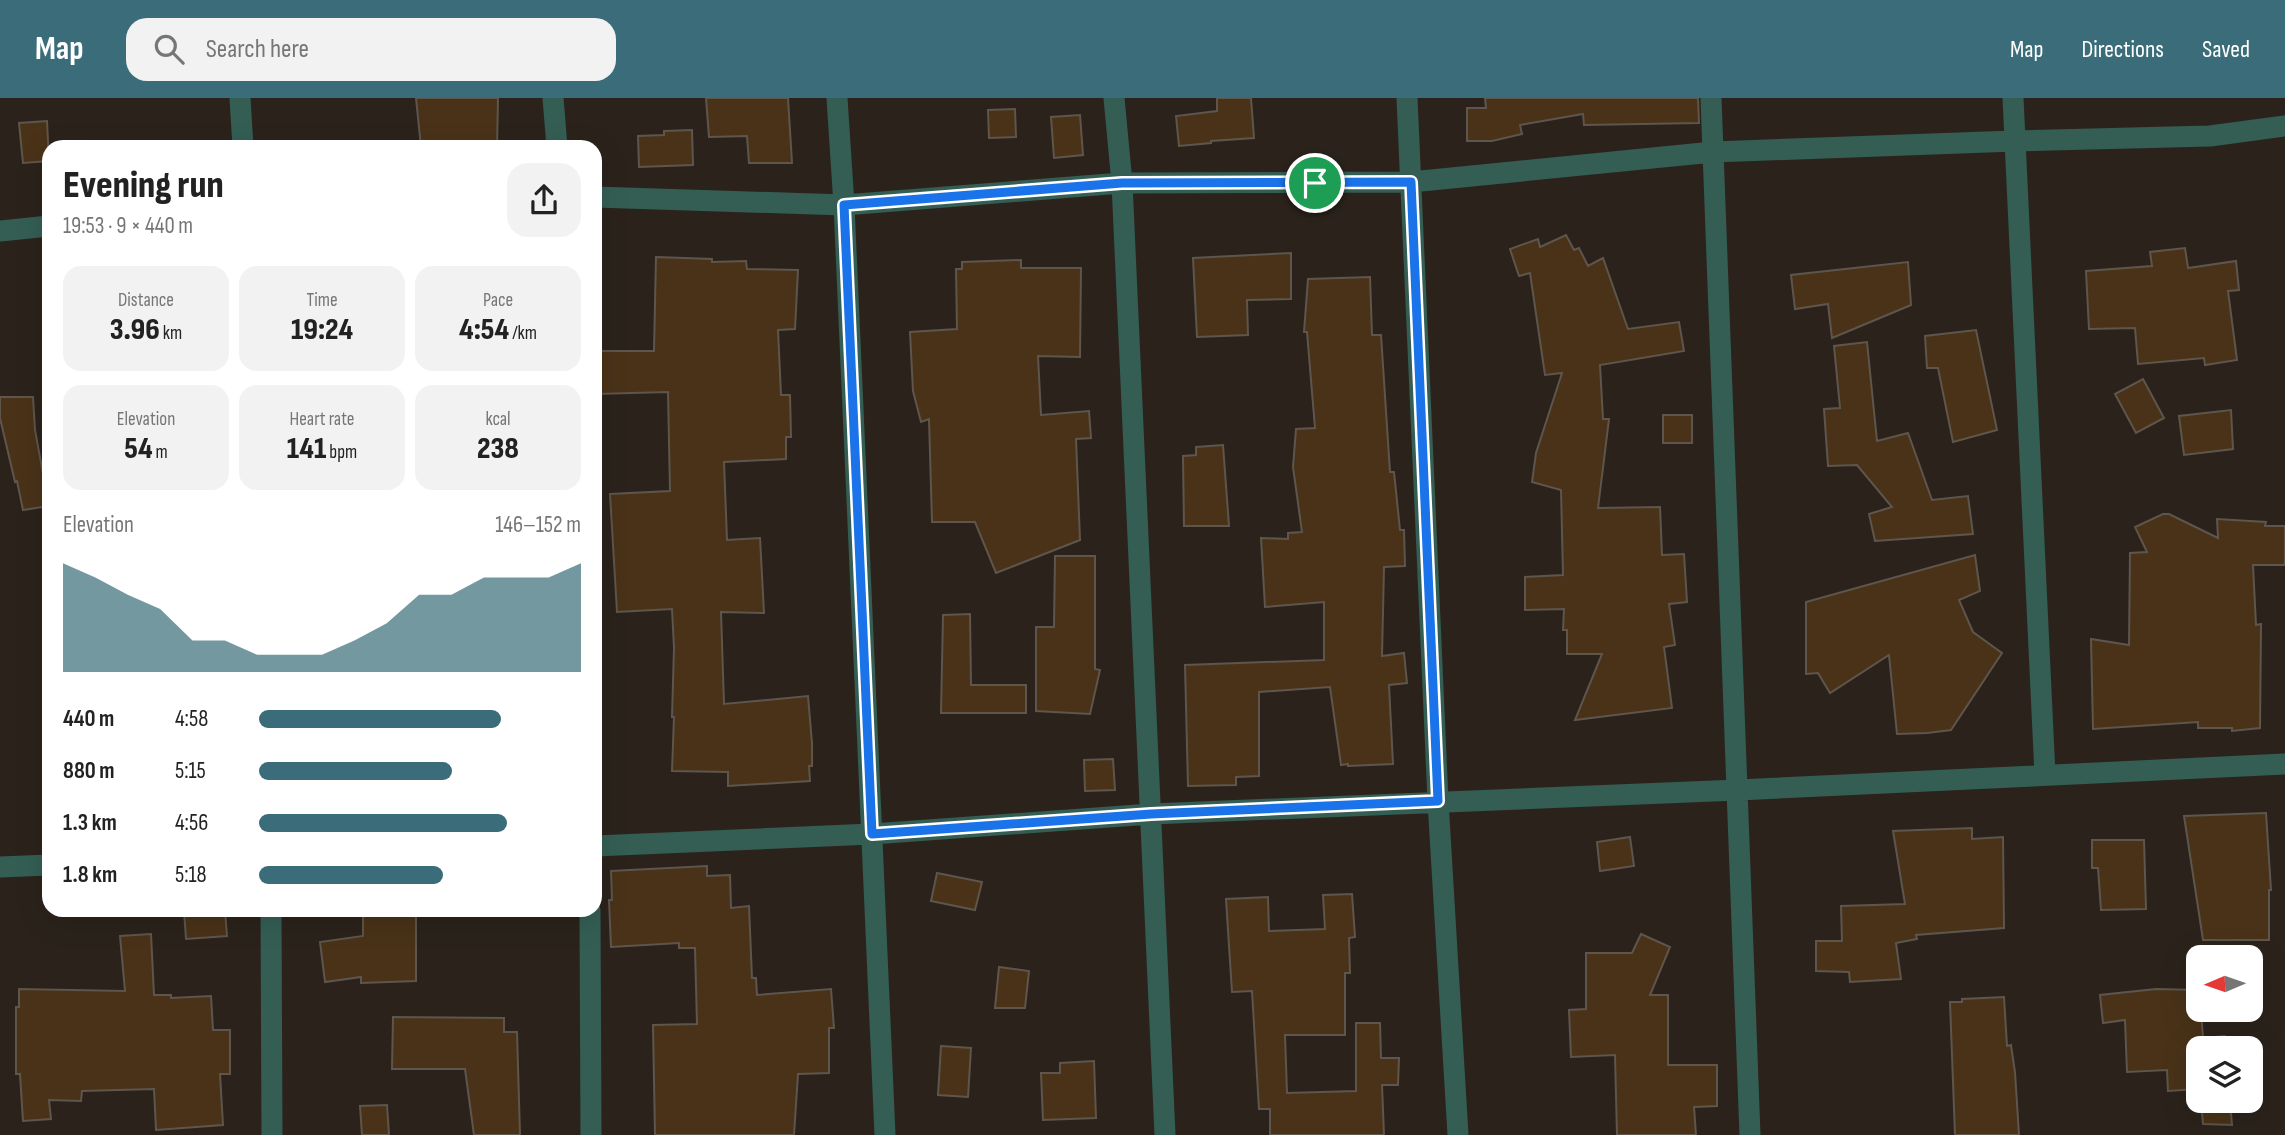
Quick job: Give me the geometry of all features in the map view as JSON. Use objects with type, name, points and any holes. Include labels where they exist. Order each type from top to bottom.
[{"type":"street","points":[[240,98],[243,140]]},
{"type":"street","points":[[554,98],[557,140]]},
{"type":"street","points":[[837,98],[885,1135]]},
{"type":"street","points":[[1114,98],[1122,183],[1165,1135]]},
{"type":"street","points":[[1407,98],[1438,801],[1458,1135]]},
{"type":"street","points":[[1711,98],[1750,1135]]},
{"type":"street","points":[[2013,98],[2045,775]]},
{"type":"street","points":[[602,197],[844,205],[1122,183],[1411,182],[1713,152],[2210,136],[2285,126]]},
{"type":"street","points":[[0,231],[42,227]]},
{"type":"street","points":[[602,846],[872,834],[1151,814],[2285,764]]},
{"type":"street","points":[[0,867],[42,865]]},
{"type":"street","points":[[271,917],[272,1135]]},
{"type":"street","points":[[590,917],[591,1135]]},
{"type":"building","points":[[416,98],[498,98],[497,140],[420,140]]},
{"type":"building","points":[[706,98],[788,98],[792,163],[749,163],[747,136],[709,137]]},
{"type":"building","points":[[1217,98],[1251,98],[1254,138],[1179,146],[1176,116],[1217,111]]},
{"type":"building","points":[[1485,98],[1698,98],[1699,123],[1584,125],[1583,114],[1520,125],[1522,134],[1492,141],[1467,141],[1467,108],[1486,108]]},
{"type":"building","points":[[1015,109],[1016,137],[989,138],[988,110]]},
{"type":"building","points":[[1080,115],[1083,155],[1054,158],[1051,117]]},
{"type":"building","points":[[47,121],[48,140],[42,140],[42,162],[23,163],[19,123]]},
{"type":"building","points":[[692,130],[693,165],[639,167],[638,136]]},
{"type":"building","points":[[1566,235],[1574,250],[1579,248],[1588,266],[1603,258],[1628,329],[1679,322],[1684,351],[1600,365],[1603,419],[1609,419],[1598,508],[1660,507],[1662,555],[1684,554],[1687,602],[1669,604],[1675,645],[1664,647],[1672,708],[1575,720],[1602,654],[1567,654],[1567,630],[1563,630],[1564,609],[1525,610],[1525,577],[1563,575],[1561,490],[1532,482],[1536,453],[1562,373],[1545,375],[1530,273],[1519,276],[1510,249],[1538,239],[1540,247]]},
{"type":"building","points":[[2185,248],[2188,268],[2236,261],[2239,290],[2228,291],[2237,360],[2205,365],[2204,358],[2138,364],[2135,328],[2089,329],[2086,271],[2152,266],[2150,252]]},
{"type":"building","points":[[1291,253],[1291,299],[1247,300],[1248,335],[1197,337],[1193,258]]},
{"type":"building","points":[[656,257],[712,259],[712,262],[746,261],[747,269],[798,270],[795,329],[778,330],[781,395],[790,395],[791,437],[786,437],[786,459],[724,462],[727,540],[760,538],[764,613],[721,612],[724,704],[808,696],[812,743],[810,781],[728,786],[728,772],[672,771],[672,609],[617,612],[610,494],[670,491],[668,392],[602,394],[602,351],[654,351]]},
{"type":"building","points":[[1021,260],[1021,268],[1081,268],[1080,357],[1038,356],[1041,415],[1089,411],[1091,438],[1076,439],[1080,540],[996,573],[975,522],[932,522],[929,419],[921,422],[913,391],[910,332],[957,329],[956,269],[962,269],[962,262]]},
{"type":"building","points":[[1908,262],[1911,305],[1832,338],[1828,304],[1795,309],[1791,275]]},
{"type":"building","points":[[1370,277],[1372,335],[1381,335],[1390,472],[1394,472],[1400,530],[1404,530],[1405,566],[1384,567],[1382,656],[1404,653],[1407,683],[1389,685],[1393,764],[1341,765],[1330,687],[1259,692],[1259,776],[1236,777],[1236,785],[1188,786],[1185,665],[1324,660],[1324,602],[1265,607],[1261,538],[1288,539],[1288,533],[1302,532],[1293,467],[1296,429],[1315,428],[1307,332],[1304,332],[1308,279]]},
{"type":"building","points":[[1976,330],[1997,430],[1953,442],[1938,368],[1927,368],[1925,336]]},
{"type":"building","points":[[1867,342],[1877,441],[1908,433],[1932,500],[1968,496],[1973,534],[1875,541],[1869,514],[1892,507],[1857,465],[1828,466],[1824,409],[1840,408],[1834,346]]},
{"type":"building","points":[[2143,379],[2164,418],[2136,433],[2115,394]]},
{"type":"building","points":[[0,397],[33,397],[35,430],[42,468],[42,507],[23,510],[0,418]]},
{"type":"building","points":[[2231,410],[2233,449],[2184,455],[2179,416]]},
{"type":"building","points":[[1663,415],[1692,415],[1692,443],[1663,443]]},
{"type":"building","points":[[1223,445],[1229,526],[1184,526],[1183,456],[1196,455],[1196,447]]},
{"type":"building","points":[[2163,514],[2169,514],[2218,538],[2217,519],[2285,526],[2285,565],[2253,565],[2256,625],[2261,624],[2260,728],[2232,731],[2232,728],[2198,728],[2198,722],[2093,729],[2091,639],[2129,645],[2130,553],[2147,552],[2135,527]]},
{"type":"building","points":[[1975,555],[1980,591],[1959,600],[1973,632],[2002,653],[1951,730],[1897,734],[1889,655],[1830,693],[1818,673],[1806,674],[1806,602]]},
{"type":"building","points":[[1055,556],[1095,556],[1095,669],[1100,670],[1090,714],[1036,711],[1036,627],[1054,627]]},
{"type":"building","points":[[970,614],[971,685],[1026,685],[1026,713],[941,713],[943,615]]},
{"type":"building","points":[[1113,759],[1115,790],[1085,791],[1084,760]]},
{"type":"building","points":[[2266,813],[2271,890],[2269,940],[2203,940],[2184,816]]},
{"type":"building","points":[[1972,828],[1972,839],[2003,837],[2004,928],[1916,935],[1917,939],[1896,943],[1901,979],[1850,982],[1849,972],[1816,971],[1816,941],[1842,941],[1841,906],[1905,904],[1893,831]]},
{"type":"building","points":[[1630,837],[1634,866],[1600,871],[1597,842]]},
{"type":"building","points":[[2092,840],[2144,840],[2146,909],[2101,910],[2098,868],[2092,868]]},
{"type":"building","points":[[707,866],[707,876],[730,875],[731,908],[749,906],[752,978],[756,978],[757,995],[831,989],[834,1028],[829,1028],[829,1073],[798,1074],[794,1135],[655,1135],[653,1025],[697,1024],[695,948],[679,948],[679,943],[611,947],[611,871]]},
{"type":"building","points":[[937,873],[982,882],[975,910],[931,901]]},
{"type":"building","points":[[1352,894],[1355,937],[1349,938],[1350,973],[1345,973],[1345,1035],[1285,1035],[1287,1093],[1356,1091],[1356,1023],[1380,1023],[1381,1058],[1399,1058],[1398,1085],[1382,1085],[1384,1135],[1270,1135],[1270,1109],[1259,1109],[1252,991],[1232,992],[1226,899],[1268,897],[1269,931],[1325,929],[1323,895]]},
{"type":"building","points":[[184,917],[226,917],[227,936],[186,939]]},
{"type":"building","points":[[363,917],[416,917],[416,981],[361,983],[361,977],[325,982],[320,942],[363,936]]},
{"type":"building","points":[[151,934],[154,995],[171,995],[171,998],[211,996],[213,1030],[230,1030],[230,1074],[220,1074],[223,1125],[156,1130],[154,1089],[82,1091],[81,1101],[49,1100],[51,1119],[23,1121],[20,1074],[16,1074],[16,1007],[19,1007],[19,989],[125,991],[120,936]]},
{"type":"building","points":[[1641,934],[1670,947],[1650,995],[1668,995],[1668,1065],[1717,1065],[1717,1106],[1694,1107],[1696,1135],[1617,1135],[1615,1055],[1571,1057],[1569,1010],[1586,1009],[1586,953],[1632,953]]},
{"type":"building","points":[[999,967],[1029,971],[1025,1008],[995,1008]]},
{"type":"building","points":[[2156,989],[2186,990],[2186,1022],[2202,1022],[2203,1036],[2186,1036],[2186,1090],[2168,1091],[2167,1070],[2127,1072],[2125,1020],[2103,1023],[2100,995]]},
{"type":"building","points":[[2004,997],[2007,1046],[2011,1045],[2015,1072],[2019,1135],[1955,1135],[1950,1002]]},
{"type":"building","points":[[393,1017],[504,1018],[504,1032],[517,1032],[520,1135],[474,1135],[465,1069],[392,1069]]},
{"type":"building","points":[[941,1046],[971,1048],[968,1097],[938,1095]]},
{"type":"building","points":[[1094,1061],[1096,1118],[1043,1120],[1041,1073],[1060,1073],[1060,1063]]},
{"type":"building","points":[[387,1105],[389,1135],[362,1135],[360,1106]]},
{"type":"building","points":[[2202,1113],[2231,1113],[2232,1125],[2203,1124]]},
{"type":"route","points":[[1411,182],[1438,801],[1151,814],[872,834],[844,205],[1122,183],[1315,183],[1411,182]]}]
